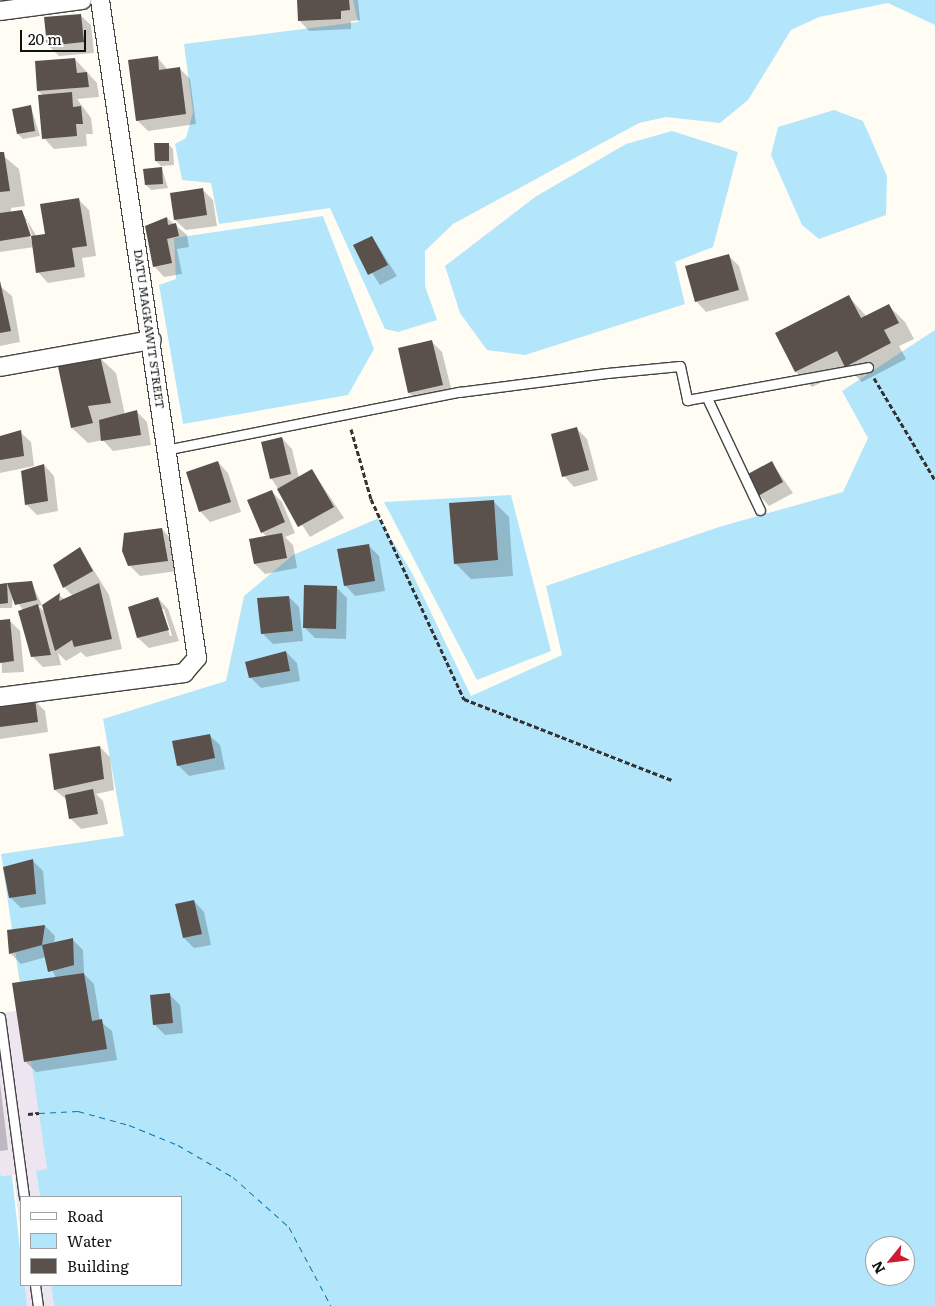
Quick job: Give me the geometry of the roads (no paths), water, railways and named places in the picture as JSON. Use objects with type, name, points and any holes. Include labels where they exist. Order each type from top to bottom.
[{"type":"street","points":[[0,11],[82,0]]},
{"type":"street","name":"DATU MAGKAWIT STREET","points":[[0,697],[184,673],[197,658],[164,450],[152,340],[100,0]]},
{"type":"street","points":[[0,367],[152,340]]},
{"type":"lane","points":[[164,450],[459,392],[680,366],[687,400],[707,398],[868,367]]},
{"type":"lane","points":[[707,398],[760,510]]},
{"type":"lane","points":[[0,1017],[24,1196]]},
{"type":"lane","points":[[35,1286],[38,1306]]},
{"type":"water","points":[[353,0],[935,0],[935,25],[888,3],[819,17],[791,30],[748,100],[720,123],[666,117],[639,123],[453,224],[425,251],[425,286],[437,320],[398,332],[385,329],[330,208],[219,224],[211,183],[182,180],[175,144],[186,138],[193,112],[184,44],[358,22]]},
{"type":"water","points":[[834,110],[863,121],[887,176],[886,215],[819,239],[802,225],[771,155],[778,127]]},
{"type":"water","points":[[672,131],[738,152],[713,247],[675,262],[685,304],[525,355],[487,350],[460,313],[445,266],[535,197],[626,144]]},
{"type":"water","points":[[323,216],[374,349],[348,395],[183,424],[159,285],[176,279],[174,238]]},
{"type":"water","points":[[935,330],[935,1306],[54,1306],[51,1286],[182,1286],[182,1196],[40,1196],[36,1171],[47,1169],[1,854],[124,836],[103,719],[226,681],[244,596],[293,555],[379,518],[412,573],[471,696],[562,655],[546,586],[719,527],[843,492],[868,438],[842,391]]},
{"type":"water","points":[[511,495],[551,651],[477,680],[384,502]]},
{"type":"water","points":[[0,1170],[1,1176],[12,1175],[20,1245],[20,1286],[25,1286],[27,1306],[0,1306]]}]
